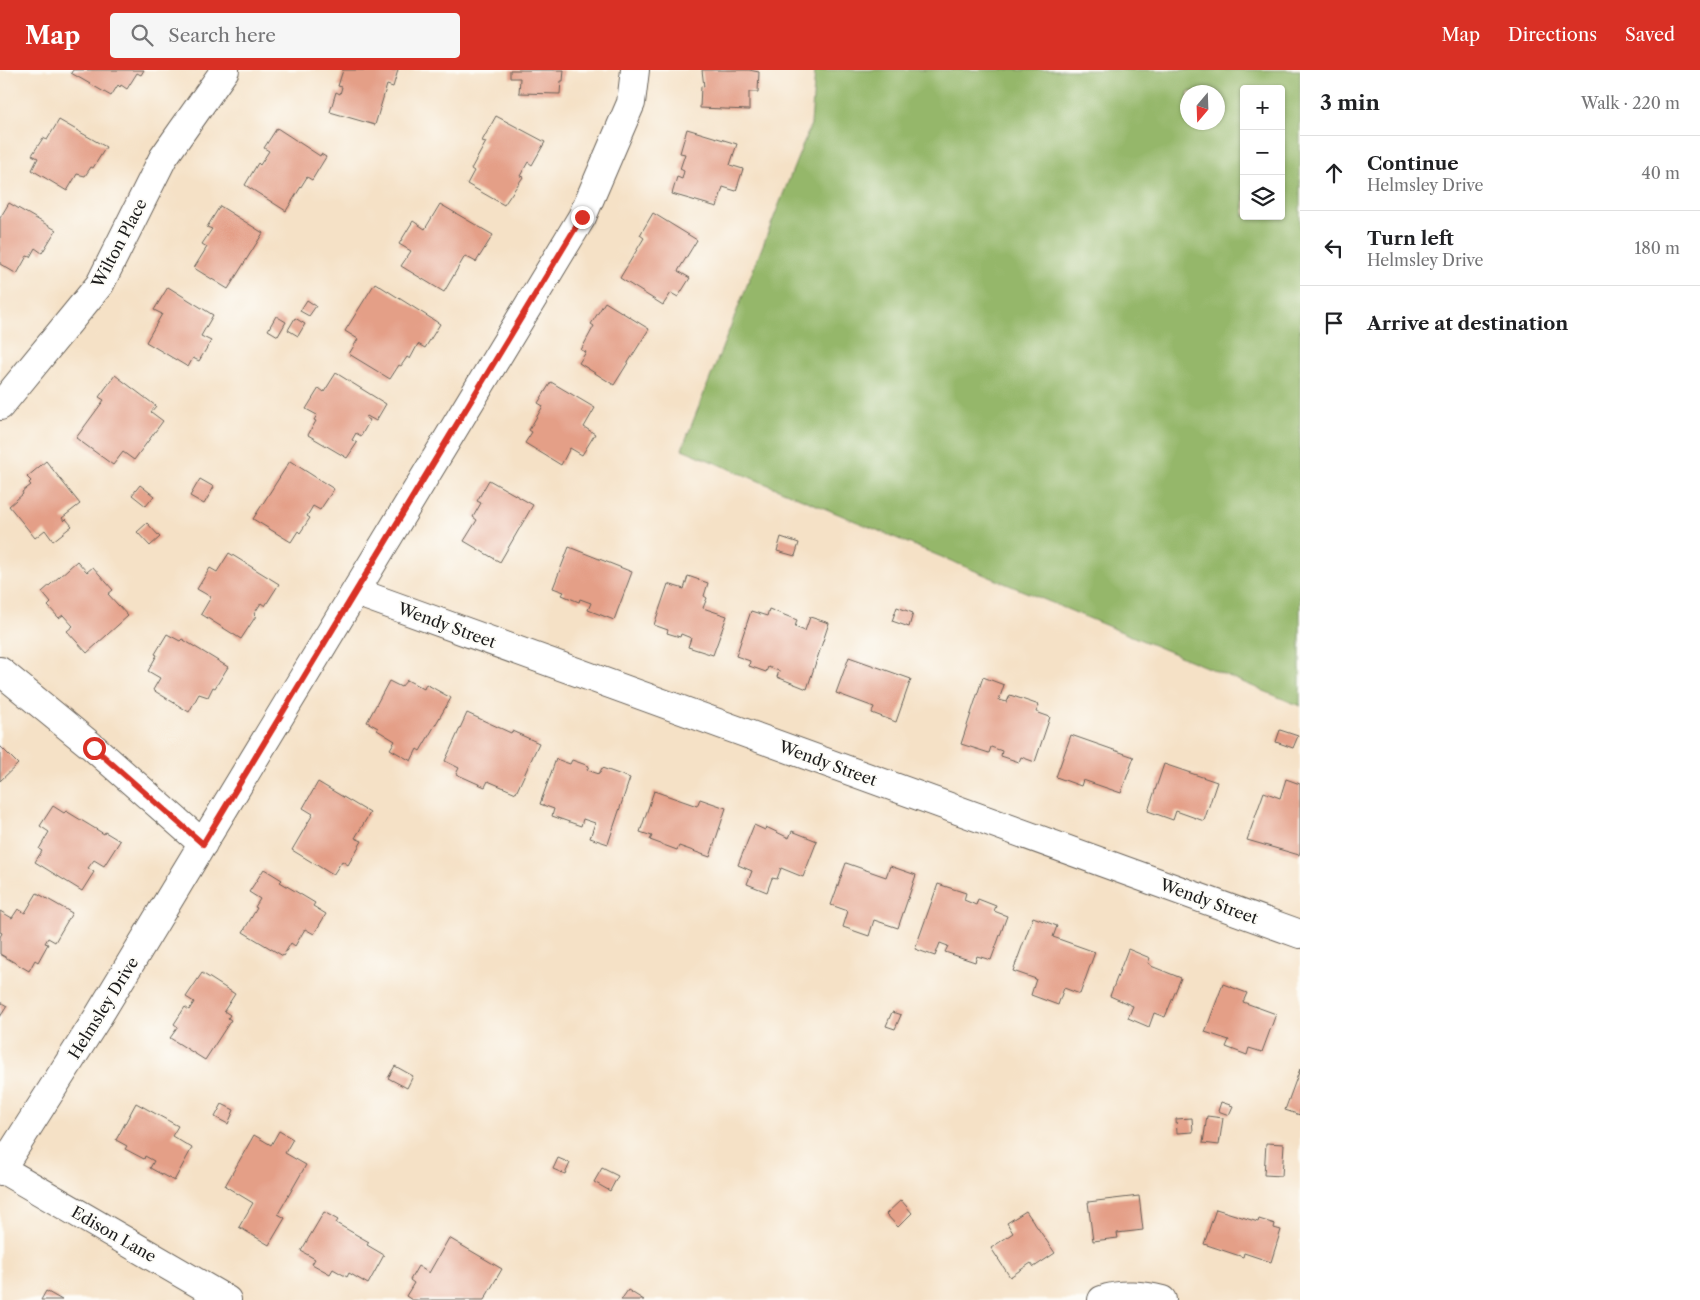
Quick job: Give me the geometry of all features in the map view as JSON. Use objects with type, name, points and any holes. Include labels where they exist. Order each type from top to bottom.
[{"type":"street","name":"Wilton Place","points":[[0,406],[100,284],[163,158],[225,70]]},
{"type":"street","name":"Helmsley Drive","points":[[1,1169],[96,1020],[582,217],[631,103],[635,70]]},
{"type":"street","name":"Wendy Street","points":[[356,592],[1300,934]]},
{"type":"street","points":[[0,671],[94,748],[203,844]]},
{"type":"street","name":"Edison Lane","points":[[1,1169],[227,1300]]},
{"type":"street","points":[[1102,1300],[1109,1297],[1126,1296],[1162,1300]]},
{"type":"green space","points":[[815,70],[1300,70],[1300,706],[682,449],[811,124]]},
{"type":"building","points":[[73,70],[144,70],[141,75],[137,73],[127,89],[118,85],[111,96],[71,73]]},
{"type":"building","points":[[343,70],[398,70],[393,87],[387,85],[375,125],[330,112],[336,92],[340,94],[342,87],[338,86]]},
{"type":"building","points":[[510,70],[564,70],[560,94],[519,93],[520,78],[510,78]]},
{"type":"building","points":[[702,70],[749,70],[759,72],[758,92],[749,92],[749,110],[700,108],[701,86],[704,87]]},
{"type":"building","points":[[496,116],[545,142],[532,165],[528,162],[520,176],[523,177],[504,205],[467,184],[474,171],[471,169],[486,142],[482,141]]},
{"type":"building","points":[[59,120],[106,147],[93,168],[91,167],[85,176],[77,174],[67,191],[32,170],[38,158],[32,155],[43,138],[47,140]]},
{"type":"building","points":[[277,128],[320,156],[321,154],[326,157],[312,180],[307,177],[286,211],[245,185],[258,163],[260,165],[269,151],[264,148]]},
{"type":"building","points":[[687,129],[737,144],[730,165],[743,169],[736,191],[723,187],[717,207],[672,194],[677,177],[682,179],[684,171],[680,169],[685,154],[680,153]]},
{"type":"building","points":[[9,203],[56,230],[42,253],[35,248],[30,257],[27,256],[17,274],[0,264],[0,218]]},
{"type":"building","points":[[440,204],[493,235],[476,262],[465,256],[444,292],[401,266],[411,251],[399,244],[413,221],[425,229]]},
{"type":"building","points":[[220,206],[263,233],[228,289],[194,268],[207,247],[202,244],[212,229],[207,227]]},
{"type":"building","points":[[653,213],[697,240],[678,271],[690,278],[678,297],[671,293],[663,305],[620,278],[644,238],[640,235]]},
{"type":"building","points":[[375,283],[440,324],[425,348],[418,344],[410,359],[407,357],[401,366],[399,365],[390,379],[349,354],[358,339],[345,331]]},
{"type":"building","points":[[168,287],[213,315],[201,336],[211,341],[199,361],[193,358],[188,367],[146,342],[162,314],[154,310]]},
{"type":"building","points":[[307,300],[316,306],[309,316],[300,311]]},
{"type":"building","points":[[605,302],[649,329],[614,385],[579,363],[586,352],[581,350],[594,326],[591,324]]},
{"type":"building","points":[[276,316],[286,322],[278,336],[268,330]]},
{"type":"building","points":[[295,318],[305,324],[298,336],[288,330]]},
{"type":"building","points":[[336,373],[386,404],[376,421],[367,416],[366,418],[370,420],[361,436],[356,433],[352,440],[357,443],[347,458],[308,435],[316,421],[314,420],[317,415],[306,409],[319,388],[324,392]]},
{"type":"building","points":[[115,375],[156,406],[151,412],[163,421],[134,460],[123,452],[113,465],[76,438],[104,400],[99,397]]},
{"type":"building","points":[[551,382],[595,408],[584,427],[595,434],[582,455],[570,448],[561,465],[525,443],[532,432],[529,430],[543,406],[538,403]]},
{"type":"building","points":[[46,461],[80,504],[62,518],[64,521],[66,519],[72,526],[53,541],[45,530],[35,538],[9,506],[31,485],[29,483],[31,481],[27,477]]},
{"type":"building","points":[[290,461],[334,489],[320,510],[313,506],[307,516],[310,518],[291,542],[253,519]]},
{"type":"building","points":[[200,479],[214,487],[204,504],[190,496]]},
{"type":"building","points":[[489,480],[533,505],[500,562],[464,541],[477,520],[473,517],[481,503],[477,501]]},
{"type":"building","points":[[140,485],[154,496],[146,506],[132,495]]},
{"type":"building","points":[[147,523],[160,537],[150,546],[137,532]]},
{"type":"building","points":[[781,537],[799,543],[795,556],[777,551]]},
{"type":"building","points":[[569,547],[632,572],[614,620],[588,610],[591,603],[580,599],[579,602],[562,595],[564,592],[553,588]]},
{"type":"building","points":[[229,553],[279,584],[265,606],[261,603],[254,614],[256,616],[241,639],[201,614],[211,597],[197,589],[210,568],[217,572]]},
{"type":"building","points":[[77,561],[87,572],[93,567],[113,590],[108,594],[128,616],[87,653],[67,631],[73,626],[63,615],[59,618],[48,606],[51,603],[42,592]]},
{"type":"building","points":[[688,576],[708,583],[704,596],[707,598],[703,608],[727,616],[713,655],[688,647],[691,638],[681,634],[680,637],[667,633],[668,630],[654,625],[668,584],[684,589]]},
{"type":"building","points":[[897,607],[913,613],[909,627],[892,621]]},
{"type":"building","points":[[769,609],[797,620],[795,627],[805,631],[810,617],[829,623],[807,689],[777,677],[779,671],[768,667],[766,672],[749,666],[750,661],[736,656],[751,611],[767,616]]},
{"type":"building","points":[[167,634],[180,641],[182,639],[228,667],[208,697],[199,694],[189,712],[153,690],[160,678],[148,671],[157,655],[155,654]]},
{"type":"building","points":[[849,657],[911,679],[896,722],[872,713],[874,707],[836,693]]},
{"type":"building","points":[[983,677],[1004,685],[999,700],[1007,702],[1010,695],[1039,705],[1036,712],[1050,717],[1035,762],[1021,757],[1019,762],[1001,756],[1002,751],[991,747],[989,753],[961,744]]},
{"type":"building","points":[[407,680],[424,689],[426,684],[451,698],[420,751],[417,749],[411,761],[390,749],[395,741],[367,722],[389,681],[401,687]]},
{"type":"building","points":[[467,713],[511,733],[512,731],[539,743],[516,793],[488,781],[485,787],[456,774],[459,768],[445,761]]},
{"type":"building","points":[[1280,730],[1298,736],[1293,748],[1276,742]]},
{"type":"building","points":[[1071,735],[1134,757],[1121,793],[1083,780],[1081,786],[1056,777]]},
{"type":"building","points":[[0,746],[18,764],[0,781]]},
{"type":"building","points":[[556,759],[570,764],[572,760],[589,766],[587,770],[599,774],[602,768],[630,778],[608,844],[590,838],[595,823],[583,819],[581,826],[552,816],[554,809],[540,804]]},
{"type":"building","points":[[1164,764],[1217,782],[1204,821],[1176,811],[1173,820],[1148,811]]},
{"type":"building","points":[[1286,779],[1300,784],[1299,855],[1247,840],[1264,792],[1280,798]]},
{"type":"building","points":[[318,782],[370,813],[355,838],[362,841],[348,865],[342,861],[333,875],[292,850],[313,814],[303,808]]},
{"type":"building","points":[[654,791],[697,806],[700,799],[726,808],[710,857],[679,846],[677,850],[650,840],[652,836],[640,832]]},
{"type":"building","points":[[53,806],[64,813],[66,811],[104,834],[105,832],[120,841],[104,866],[94,860],[88,868],[94,872],[82,891],[35,862],[42,851],[39,849],[49,832],[40,826]]},
{"type":"building","points":[[754,825],[765,830],[766,827],[789,838],[792,831],[817,841],[803,877],[781,868],[777,879],[772,878],[767,892],[747,884],[752,871],[738,865]]},
{"type":"building","points":[[846,863],[886,877],[890,866],[916,875],[898,928],[874,920],[869,936],[843,927],[848,911],[831,905]]},
{"type":"building","points":[[264,869],[282,880],[280,882],[315,903],[313,906],[326,914],[314,934],[305,929],[295,946],[291,943],[283,956],[243,932],[260,899],[249,892]]},
{"type":"building","points":[[938,884],[966,893],[964,900],[976,905],[978,899],[996,906],[994,911],[1007,916],[991,960],[977,956],[975,962],[945,952],[948,946],[940,943],[935,956],[915,949]]},
{"type":"building","points":[[37,893],[72,913],[55,942],[48,938],[45,943],[48,944],[38,962],[35,960],[29,971],[0,954],[0,937],[2,933],[0,932],[0,911],[12,918],[18,909],[25,913]]},
{"type":"building","points":[[1033,917],[1057,926],[1053,937],[1095,952],[1080,994],[1064,988],[1058,1005],[1031,995],[1036,979],[1013,971]]},
{"type":"building","points":[[1128,949],[1150,958],[1148,963],[1151,966],[1181,978],[1165,1017],[1154,1013],[1149,1027],[1128,1018],[1133,1006],[1110,996]]},
{"type":"building","points":[[202,973],[235,994],[224,1011],[230,1015],[228,1018],[231,1020],[205,1060],[170,1038],[178,1027],[174,1024],[185,1007],[189,1010],[194,1002],[186,997]]},
{"type":"building","points":[[1223,984],[1247,993],[1243,1002],[1276,1014],[1262,1052],[1249,1048],[1247,1055],[1226,1047],[1229,1040],[1205,1032]]},
{"type":"building","points":[[0,1002],[7,1006],[0,1017]]},
{"type":"building","points":[[892,1012],[901,1015],[895,1029],[886,1026]]},
{"type":"building","points":[[395,1066],[413,1076],[407,1088],[388,1078]]},
{"type":"building","points":[[1300,1069],[1300,1115],[1285,1110]]},
{"type":"building","points":[[1221,1102],[1233,1106],[1229,1115],[1218,1111]]},
{"type":"building","points":[[136,1103],[178,1126],[172,1136],[192,1148],[174,1181],[150,1168],[154,1161],[145,1156],[144,1159],[125,1149],[127,1146],[116,1140]]},
{"type":"building","points":[[222,1104],[234,1110],[228,1124],[215,1117]]},
{"type":"building","points":[[1207,1116],[1223,1118],[1219,1145],[1203,1143]]},
{"type":"building","points":[[1192,1118],[1193,1132],[1177,1133],[1176,1119]]},
{"type":"building","points":[[279,1131],[293,1139],[285,1153],[306,1165],[278,1214],[285,1218],[269,1245],[239,1227],[253,1203],[225,1186],[254,1135],[271,1145]]},
{"type":"building","points":[[1266,1143],[1284,1144],[1282,1176],[1264,1175]]},
{"type":"building","points":[[558,1158],[570,1163],[565,1174],[553,1169]]},
{"type":"building","points":[[602,1168],[618,1176],[610,1191],[594,1182]]},
{"type":"building","points":[[1139,1196],[1143,1230],[1117,1233],[1118,1238],[1093,1241],[1088,1202]]},
{"type":"building","points":[[901,1200],[912,1213],[898,1227],[886,1214]]},
{"type":"building","points":[[1216,1209],[1258,1222],[1259,1219],[1275,1224],[1274,1228],[1281,1230],[1271,1262],[1244,1253],[1243,1257],[1204,1244]]},
{"type":"building","points":[[1026,1211],[1055,1253],[1034,1267],[1031,1263],[1010,1277],[991,1248],[1013,1233],[1007,1223]]},
{"type":"building","points":[[324,1212],[338,1220],[336,1223],[369,1242],[367,1245],[384,1255],[368,1284],[349,1273],[347,1277],[333,1269],[330,1274],[312,1264],[315,1259],[301,1251]]},
{"type":"building","points":[[449,1238],[502,1269],[484,1300],[412,1300],[406,1296],[414,1283],[410,1280],[418,1266],[429,1273]]},
{"type":"building","points":[[628,1290],[644,1300],[621,1300]]},
{"type":"building","points":[[46,1291],[62,1300],[41,1300]]},
{"type":"route","points":[[94,748],[203,844],[582,217]]}]
